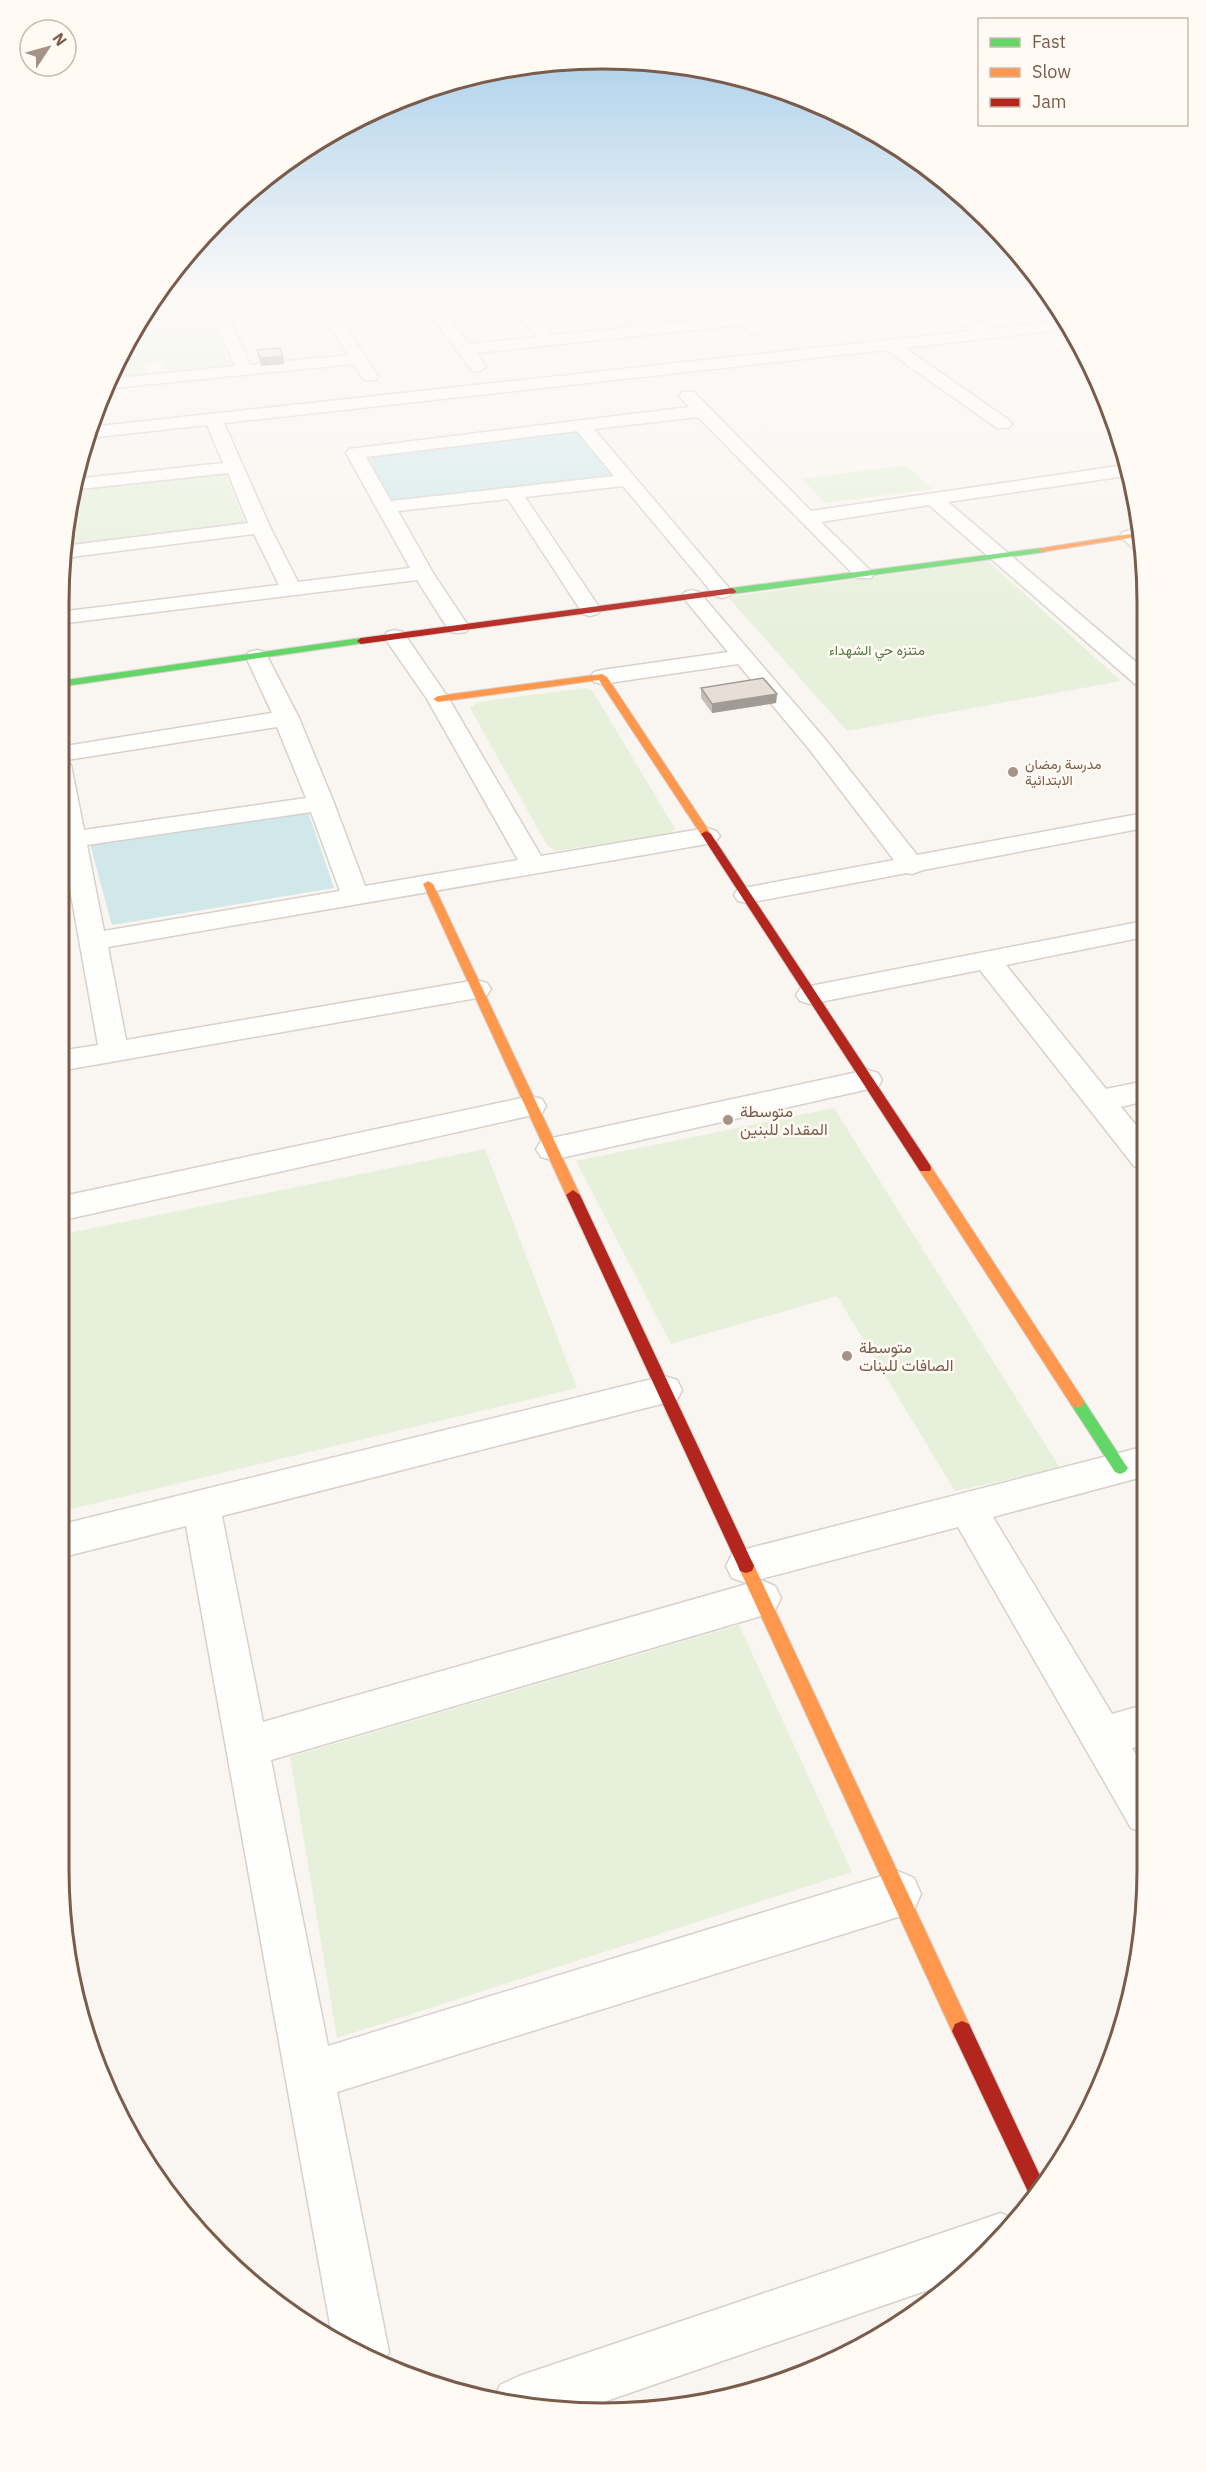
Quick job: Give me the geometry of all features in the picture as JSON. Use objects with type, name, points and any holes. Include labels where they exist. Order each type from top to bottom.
[{"type":"street","points":[[97,432],[311,409]]},
{"type":"street","points":[[333,409],[385,507],[423,573],[458,627]]},
{"type":"street","points":[[982,409],[1003,424]]},
{"type":"street","points":[[355,453],[702,411],[864,574]]},
{"type":"street","points":[[214,420],[260,527],[291,588]]},
{"type":"street","points":[[582,426],[722,592]]},
{"type":"street","points":[[83,484],[234,467]]},
{"type":"street","points":[[806,518],[1120,471]]},
{"type":"street","points":[[385,507],[628,480]]},
{"type":"street","points":[[513,493],[590,610]]},
{"type":"street","points":[[933,499],[1137,674]]},
{"type":"street","points":[[72,551],[260,527]]},
{"type":"street","points":[[69,683],[458,627],[1133,540]]},
{"type":"street","points":[[69,617],[423,573]]},
{"type":"street","points":[[692,596],[817,744],[912,866]]},
{"type":"street","points":[[396,637],[438,699],[534,866]]},
{"type":"street","points":[[258,657],[322,803],[356,897]]},
{"type":"street","points":[[438,699],[743,657]]},
{"type":"street","points":[[247,1747],[753,1582],[967,1508],[1133,1465],[867,1080],[602,678]]},
{"type":"street","points":[[69,752],[286,718]]},
{"type":"street","points":[[73,839],[322,803]]},
{"type":"street","points":[[69,819],[114,1052]]},
{"type":"street","points":[[747,895],[1137,825]]},
{"type":"street","points":[[92,941],[707,836]]},
{"type":"street","points":[[428,884],[1034,2185]]},
{"type":"street","points":[[810,995],[1137,930]]},
{"type":"street","points":[[986,959],[1137,1148]]},
{"type":"street","points":[[69,1059],[477,989]]},
{"type":"street","points":[[552,1149],[867,1080]]},
{"type":"street","points":[[1099,1101],[1137,1093]]},
{"type":"street","points":[[69,1207],[531,1106]]},
{"type":"street","points":[[69,1537],[664,1390]]},
{"type":"street","points":[[201,1505],[361,2344]]},
{"type":"street","points":[[967,1508],[1137,1796]]},
{"type":"street","points":[[1102,1737],[1137,1727]]},
{"type":"street","points":[[310,2076],[898,1894]]},
{"type":"street","points":[[536,2398],[982,2245]]},
{"type":"green space","points":[[906,465],[932,489],[825,503],[802,479]]},
{"type":"green space","points":[[225,473],[245,523],[73,546],[81,490]]},
{"type":"green space","name":"متنزه حي الشهداء","points":[[988,561],[1121,681],[847,731],[728,597]]},
{"type":"green space","points":[[584,688],[592,690],[675,829],[666,835],[555,851],[547,845],[470,708],[478,702]]},
{"type":"green space","points":[[834,1108],[1060,1468],[955,1491],[837,1296],[671,1344],[576,1161]]},
{"type":"green space","points":[[485,1149],[577,1388],[69,1510],[69,1233]]},
{"type":"green space","points":[[739,1625],[852,1872],[337,2038],[290,1757]]},
{"type":"water","points":[[575,430],[613,477],[392,502],[368,456]]},
{"type":"water","points":[[308,812],[334,888],[112,925],[90,844]]},
{"type":"building","points":[[763,678],[777,694],[712,704],[701,688]]},
{"type":"traffic: fast","points":[[732,591],[1042,550]]},
{"type":"traffic: fast","points":[[69,683],[361,641]]},
{"type":"traffic: fast","points":[[1077,1402],[1120,1468]]},
{"type":"traffic: slow","points":[[1042,550],[1132,536]]},
{"type":"traffic: slow","points":[[438,699],[602,677],[706,834]]},
{"type":"traffic: slow","points":[[428,884],[573,1195]]},
{"type":"traffic: slow","points":[[925,1168],[1077,1402]]},
{"type":"traffic: slow","points":[[746,1566],[962,2031]]},
{"type":"traffic: jam","points":[[361,641],[732,591]]},
{"type":"traffic: jam","points":[[706,834],[925,1168]]},
{"type":"traffic: jam","points":[[573,1195],[746,1566]]},
{"type":"traffic: jam","points":[[962,2031],[1034,2185]]},
{"type":"place","name":"مدرسة رمضان الابتدائية","points":[[1013,772]]},
{"type":"place","name":"متوسطة المقداد للبنين","points":[[728,1120]]},
{"type":"place","name":"متوسطة الصافات للبنات","points":[[847,1356]]}]
